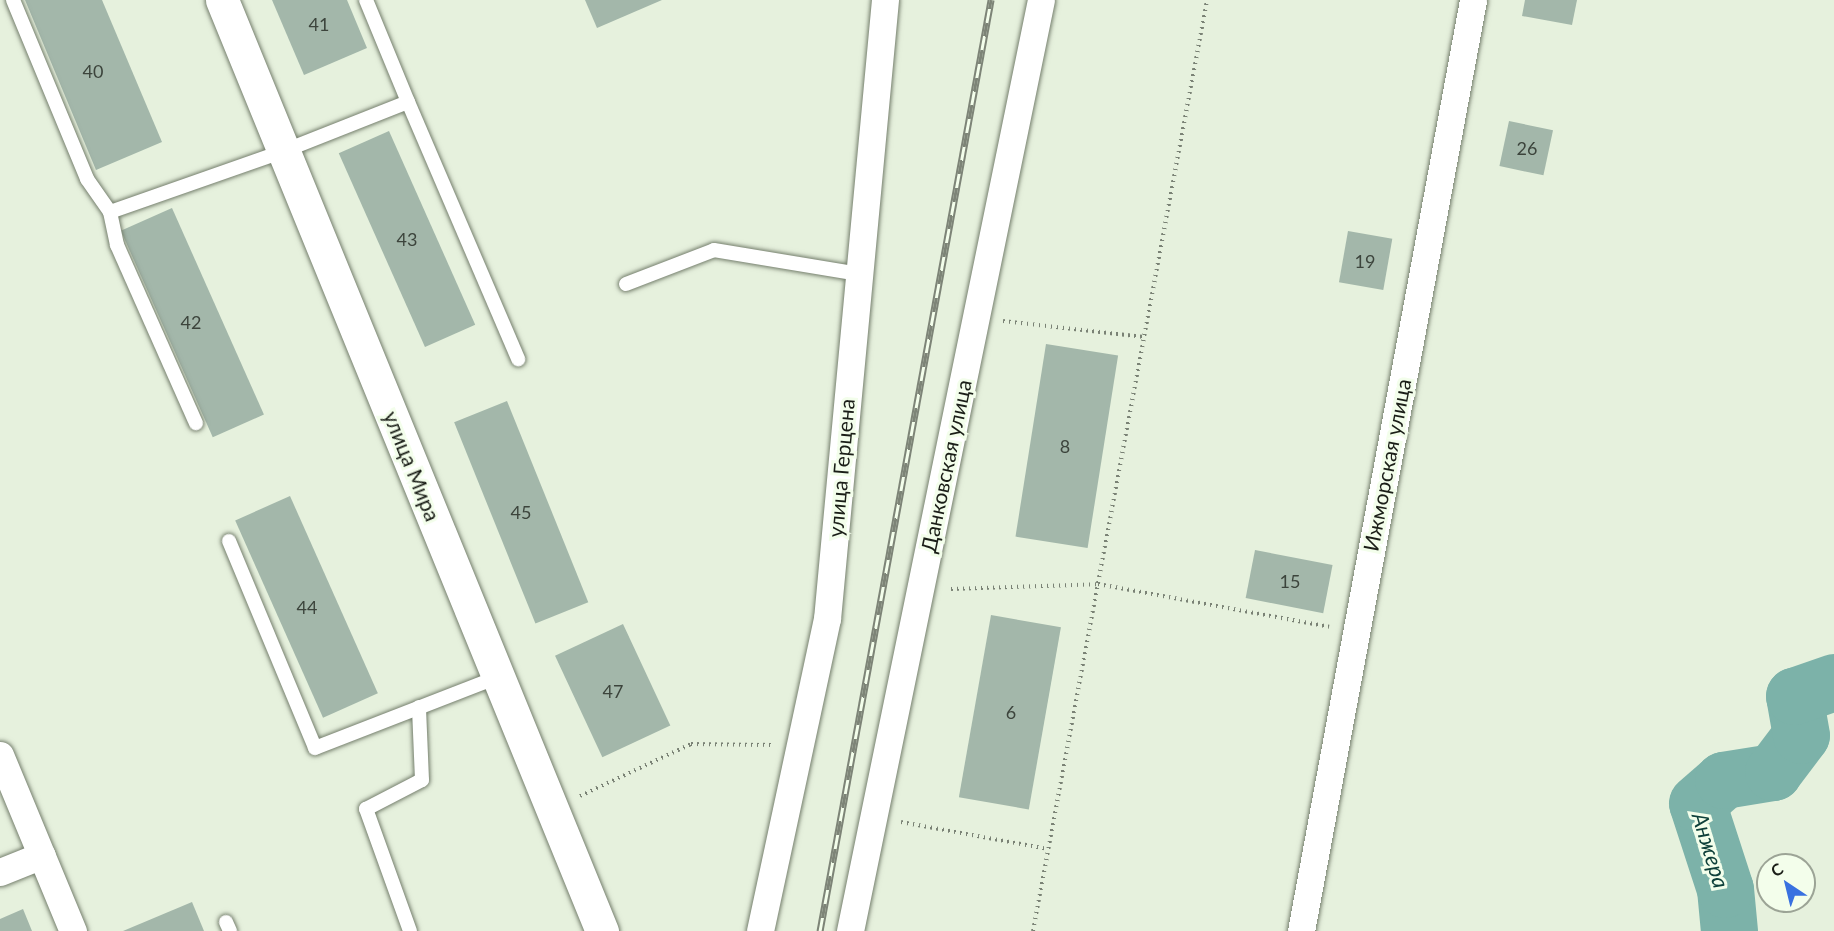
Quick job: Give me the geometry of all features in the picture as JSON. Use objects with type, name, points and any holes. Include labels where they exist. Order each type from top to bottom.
[{"type":"main road","name":"улица Мира","points":[[222,0],[602,931]]},
{"type":"street","name":"улица Герцена","points":[[760,931],[827,619],[885,0]]},
{"type":"street","name":"Данковская улица","points":[[850,931],[1041,0]]},
{"type":"street","name":"Ижморская улица","points":[[1301,931],[1473,0]]},
{"type":"street","points":[[0,755],[73,931]]},
{"type":"street","points":[[0,873],[42,855]]},
{"type":"lane","points":[[13,0],[87,179],[110,212],[117,245],[196,423]]},
{"type":"lane","points":[[366,0],[518,359]]},
{"type":"lane","points":[[110,212],[284,151],[408,102]]},
{"type":"lane","points":[[626,284],[714,250],[859,274]]},
{"type":"lane","points":[[229,541],[315,748],[498,677]]},
{"type":"lane","points":[[410,931],[366,809],[422,780],[419,707]]},
{"type":"path","points":[[1033,931],[1208,0]]},
{"type":"path","points":[[976,318],[1144,337]]},
{"type":"path","points":[[920,591],[1098,584],[1356,632]]},
{"type":"path","points":[[552,809],[691,744],[800,745]]},
{"type":"path","points":[[873,818],[1048,849]]},
{"type":"building","points":[[25,0],[102,0],[162,142],[96,170]]},
{"type":"building","points":[[272,0],[347,0],[367,48],[304,75]]},
{"type":"building","points":[[585,0],[662,0],[597,28]]},
{"type":"building","points":[[1525,0],[1577,0],[1572,25],[1522,16]]},
{"type":"building","points":[[1509,121],[1553,130],[1543,175],[1499,166]]},
{"type":"building","points":[[389,131],[475,325],[425,347],[339,153]]},
{"type":"building","points":[[172,208],[264,414],[213,437],[121,231]]},
{"type":"building","points":[[1348,231],[1392,239],[1383,290],[1339,282]]},
{"type":"building","points":[[1046,344],[1118,355],[1088,548],[1015,537]]},
{"type":"building","points":[[507,401],[588,602],[535,624],[454,422]]},
{"type":"building","points":[[290,496],[378,693],[323,718],[235,520]]},
{"type":"building","points":[[1255,550],[1333,565],[1323,613],[1246,598]]},
{"type":"building","points":[[991,615],[1061,627],[1029,810],[959,797]]},
{"type":"building","points":[[623,624],[670,726],[602,757],[555,656]]},
{"type":"building","points":[[192,902],[204,931],[123,931]]},
{"type":"building","points":[[23,909],[32,931],[0,931],[0,919]]},
{"type":"waterway","name":"Анжера","points":[[1729,931],[1725,889],[1697,803],[1723,780],[1773,772],[1801,735],[1794,696],[1834,682]]},
{"type":"railway","points":[[820,931],[991,0]]}]
